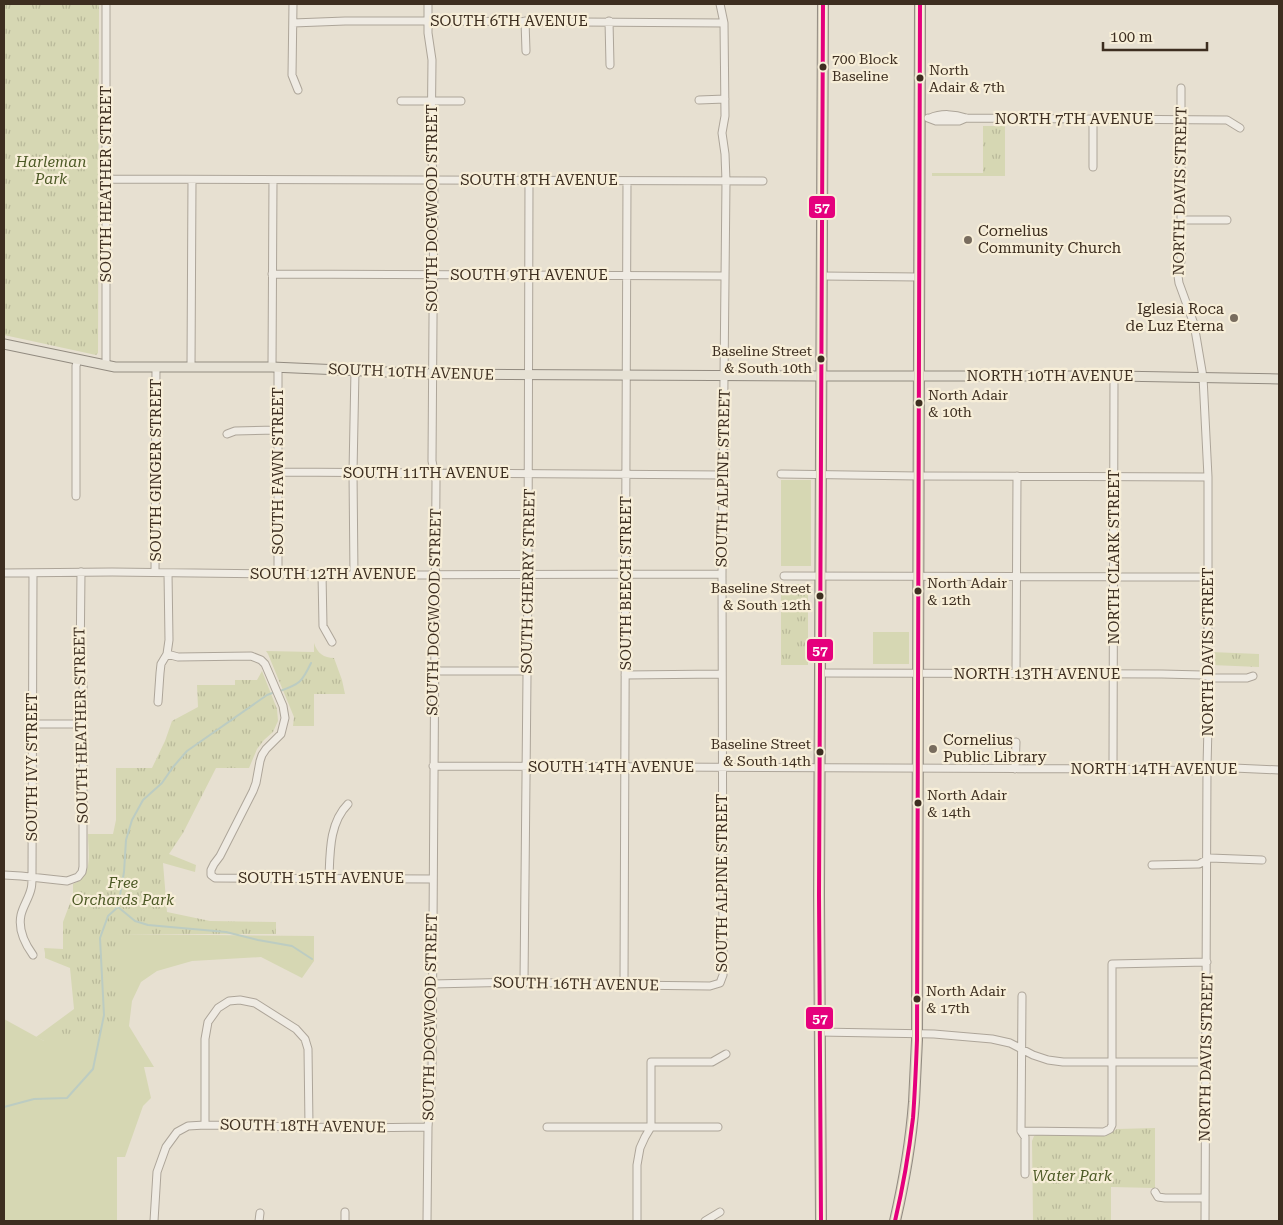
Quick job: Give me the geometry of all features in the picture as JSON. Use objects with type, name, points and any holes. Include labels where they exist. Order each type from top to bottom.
[{"type":"highway","points":[[821,1221],[819,1032],[822,4]]},
{"type":"highway","points":[[895,1221],[911,1130],[917,1034],[918,476],[920,277],[925,118],[920,4]]},
{"type":"main road","name":"SOUTH 10TH AVENUE","points":[[4,344],[115,367],[275,367],[433,374],[820,376]]},
{"type":"main road","name":"NORTH 10TH AVENUE","points":[[820,376],[1114,376],[1279,379]]},
{"type":"street","name":"SOUTH HEATHER STREET","points":[[106,4],[106,365]]},
{"type":"street","points":[[293,4],[292,75],[298,90]]},
{"type":"street","name":"SOUTH DOGWOOD STREET","points":[[427,1221],[428,1127],[432,1075],[436,481],[432,461],[434,180],[431,153],[432,60],[429,45],[428,4]]},
{"type":"street","name":"SOUTH ALPINE STREET","points":[[720,4],[724,23],[725,116],[722,133],[726,181],[722,574],[723,975],[720,984]]},
{"type":"street","name":"SOUTH 6TH AVENUE","points":[[293,23],[428,20],[724,23]]},
{"type":"street","points":[[525,21],[526,50]]},
{"type":"street","points":[[609,22],[610,65]]},
{"type":"street","name":"NORTH DAVIS STREET","points":[[1181,88],[1181,261],[1179,283],[1194,324],[1203,377],[1208,477],[1205,1221]]},
{"type":"street","points":[[698,100],[724,99]]},
{"type":"street","points":[[401,101],[461,101]]},
{"type":"street","name":"NORTH 7TH AVENUE","points":[[925,118],[936,115],[966,118],[1227,120],[1240,128]]},
{"type":"street","points":[[1093,119],[1093,167]]},
{"type":"street","name":"SOUTH 8TH AVENUE","points":[[106,180],[763,181]]},
{"type":"street","points":[[191,367],[192,180]]},
{"type":"street","name":"SOUTH FAWN STREET","points":[[273,180],[272,274],[278,472],[278,574]]},
{"type":"street","name":"SOUTH CHERRY STREET","points":[[524,982],[529,473],[529,180]]},
{"type":"street","name":"SOUTH BEECH STREET","points":[[624,985],[627,181]]},
{"type":"street","points":[[1181,220],[1227,220]]},
{"type":"street","name":"SOUTH 9TH AVENUE","points":[[272,274],[725,276]]},
{"type":"street","points":[[822,276],[920,277]]},
{"type":"street","points":[[76,496],[76,366],[78,359]]},
{"type":"street","name":"SOUTH GINGER STREET","points":[[155,572],[156,367]]},
{"type":"street","points":[[354,575],[353,472],[355,370]]},
{"type":"street","name":"NORTH CLARK STREET","points":[[1113,769],[1114,376]]},
{"type":"street","points":[[227,434],[235,431],[277,430]]},
{"type":"street","name":"SOUTH 11TH AVENUE","points":[[278,472],[724,475]]},
{"type":"street","points":[[781,474],[1208,477]]},
{"type":"street","points":[[1016,674],[1017,476]]},
{"type":"street","name":"SOUTH HEATHER STREET","points":[[32,878],[73,879],[82,872],[83,867],[83,683],[80,671],[80,572]]},
{"type":"street","points":[[158,702],[160,673],[167,654],[169,640],[168,572]]},
{"type":"street","name":"SOUTH 12TH AVENUE","points":[[4,573],[168,572],[354,575],[722,574]]},
{"type":"street","name":"SOUTH IVY STREET","points":[[32,573],[32,878],[31,890],[20,917],[25,944],[33,955]]},
{"type":"street","points":[[322,574],[322,621],[324,629],[332,642]]},
{"type":"street","points":[[784,576],[1208,577]]},
{"type":"street","name":"SOUTH 15TH AVENUE","points":[[167,654],[178,657],[246,655],[262,660],[273,681],[285,713],[286,718],[281,734],[262,755],[256,783],[220,856],[211,870],[211,875],[214,878],[433,879]]},
{"type":"street","points":[[434,671],[527,671]]},
{"type":"street","name":"NORTH 13TH AVENUE","points":[[820,673],[1202,675],[1214,678],[1247,678],[1253,676]]},
{"type":"street","points":[[625,675],[722,674]]},
{"type":"street","points":[[32,724],[83,724]]},
{"type":"street","points":[[1015,769],[1016,742]]},
{"type":"street","name":"SOUTH 14TH AVENUE","points":[[433,766],[820,768]]},
{"type":"street","name":"NORTH 14TH AVENUE","points":[[820,768],[1201,771],[1212,767],[1279,770]]},
{"type":"street","points":[[329,878],[330,852],[334,830],[342,810],[348,804]]},
{"type":"street","points":[[1152,865],[1199,864],[1212,858],[1262,860]]},
{"type":"street","points":[[4,876],[32,878]]},
{"type":"street","points":[[1021,1131],[1104,1132],[1110,1130],[1112,1125],[1112,964],[1207,962]]},
{"type":"street","name":"SOUTH 16TH AVENUE","points":[[432,984],[524,982],[710,986],[720,984]]},
{"type":"street","points":[[1022,996],[1021,1131],[1025,1137],[1025,1174]]},
{"type":"street","points":[[205,1125],[205,1039],[208,1022],[218,1008],[229,1002],[240,1000],[255,1003],[296,1030],[304,1039],[308,1049],[309,1126]]},
{"type":"street","points":[[819,1032],[940,1034],[992,1039],[1010,1043],[1033,1056],[1063,1062],[1206,1062]]},
{"type":"street","points":[[638,1221],[637,1165],[642,1142],[652,1127],[651,1062],[712,1062],[726,1054]]},
{"type":"street","name":"SOUTH 18TH AVENUE","points":[[154,1221],[157,1172],[166,1147],[177,1132],[188,1126],[428,1127]]},
{"type":"street","points":[[547,1128],[718,1127]]},
{"type":"street","points":[[1155,1192],[1158,1197],[1165,1198],[1204,1198]]},
{"type":"street","points":[[345,1212],[345,1221]]},
{"type":"street","points":[[705,1221],[720,1212]]},
{"type":"street","points":[[259,1221],[260,1213]]},
{"type":"green space","name":"Harleman Park","points":[[4,5],[99,5],[98,353],[96,355],[4,335]]},
{"type":"green space","points":[[983,126],[1005,126],[1005,176],[932,176],[932,173],[983,173]]},
{"type":"green space","points":[[781,480],[811,480],[811,566],[781,566]]},
{"type":"green space","points":[[781,584],[808,584],[808,665],[781,665]]},
{"type":"green space","points":[[873,632],[909,632],[909,664],[873,664]]},
{"type":"green space","points":[[314,643],[321,654],[334,658],[345,694],[314,694],[314,726],[293,726],[294,717],[266,651],[314,652]]},
{"type":"green space","points":[[1211,652],[1259,654],[1259,667],[1211,665]]},
{"type":"green space","name":"Free Orchards Park","points":[[262,671],[277,709],[278,721],[273,732],[257,749],[249,768],[216,768],[183,833],[169,854],[196,865],[195,872],[163,863],[167,912],[210,921],[276,922],[276,934],[116,934],[116,1041],[44,1041],[36,1037],[74,1009],[70,968],[45,958],[44,948],[63,949],[63,922],[73,895],[73,884],[80,881],[87,870],[89,855],[88,834],[113,834],[116,820],[116,768],[152,768],[172,721],[198,707],[197,685],[235,685],[235,680],[257,680]]},
{"type":"green space","points":[[116,934],[314,936],[314,961],[302,978],[261,957],[192,961],[157,971],[141,982],[132,1001],[129,1026],[154,1067],[144,1067],[151,1098],[143,1106],[125,1157],[117,1157],[117,1221],[4,1221],[4,1019],[44,1041],[116,1041]]},
{"type":"green space","name":"Water Park","points":[[1155,1128],[1155,1188],[1111,1187],[1111,1221],[1033,1221],[1032,1141],[1034,1136],[1039,1134],[1105,1134],[1117,1129]]},
{"type":"waterway","points":[[280,691],[300,682],[311,663]]},
{"type":"waterway","points":[[4,1107],[34,1099],[67,1098],[93,1069],[104,1015],[100,938],[108,916],[118,907],[124,872],[126,840],[132,820],[143,800],[162,783],[187,751],[267,695],[275,692]]},
{"type":"waterway","points":[[118,907],[135,921],[148,925],[226,932],[292,946],[312,959]]},
{"type":"transit line","name":"57","points":[[821,1221],[819,895],[823,4]]},
{"type":"transit line","name":"57","points":[[895,1221],[906,1170],[913,1118],[917,1040],[920,4]]},
{"type":"place","name":"700 Block Baseline","points":[[823,67]]},
{"type":"place","name":"North Adair & 7th","points":[[920,78]]},
{"type":"place","name":"Cornelius Community Church","points":[[968,240]]},
{"type":"place","name":"Iglesia Roca de Luz Eterna","points":[[1234,318]]},
{"type":"place","name":"Baseline Street & South 10th","points":[[821,359]]},
{"type":"place","name":"North Adair & 10th","points":[[919,403]]},
{"type":"place","name":"North Adair & 12th","points":[[918,591]]},
{"type":"place","name":"Baseline Street & South 12th","points":[[820,596]]},
{"type":"place","name":"Cornelius Public Library","points":[[933,749]]},
{"type":"place","name":"Baseline Street & South 14th","points":[[820,752]]},
{"type":"place","name":"North Adair & 14th","points":[[918,803]]},
{"type":"place","name":"North Adair & 17th","points":[[917,999]]}]
